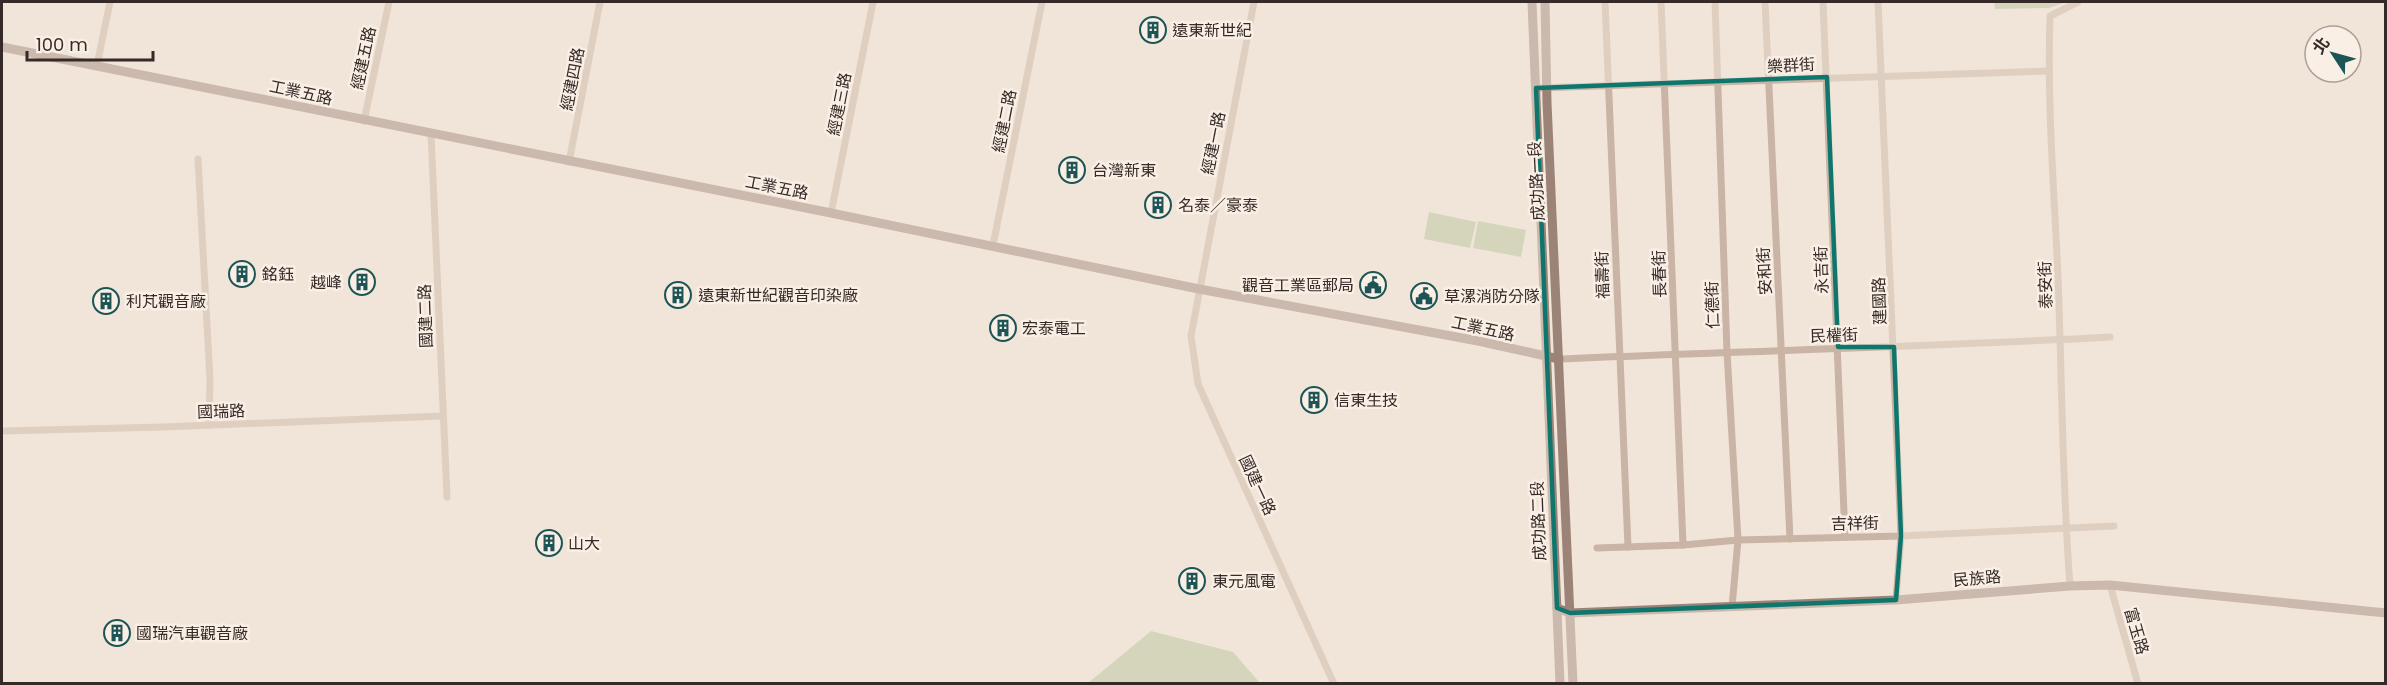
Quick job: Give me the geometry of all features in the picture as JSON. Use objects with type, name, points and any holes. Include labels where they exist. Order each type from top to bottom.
[{"type":"street","points":[[97,65],[110,2]]},
{"type":"street","name":"經建五路","points":[[363,121],[389,2]]},
{"type":"street","name":"經建四路","points":[[569,162],[600,2]]},
{"type":"street","name":"經建三路","points":[[831,213],[873,2]]},
{"type":"street","name":"經建二路","points":[[993,245],[1042,2]]},
{"type":"street","name":"經建一路","points":[[1199,289],[1254,2]]},
{"type":"street","name":"成功路一段","points":[[1532,2],[1547,358]]},
{"type":"street","name":"成功路一段","points":[[1545,2],[1559,359]]},
{"type":"street","name":"福壽街","points":[[1605,2],[1628,547]]},
{"type":"street","name":"長春街","points":[[1661,2],[1683,545]]},
{"type":"street","name":"仁德街","points":[[1715,2],[1727,352],[1738,540],[1732,607]]},
{"type":"street","name":"安和街","points":[[1765,2],[1790,539]]},
{"type":"street","name":"永吉街","points":[[1823,2],[1845,537]]},
{"type":"street","name":"建國路","points":[[1878,2],[1901,536],[1896,600]]},
{"type":"street","name":"泰安街","points":[[2070,586],[2048,71],[2050,16],[2078,2]]},
{"type":"street","name":"工業五路","points":[[2,47],[363,121],[993,245],[1199,289],[1478,341],[1559,359]]},
{"type":"street","name":"樂群街","points":[[1536,88],[2048,71]]},
{"type":"street","name":"國建二路","points":[[431,134],[447,497]]},
{"type":"street","points":[[198,159],[210,379],[209,425]]},
{"type":"street","name":"國建一路","points":[[1199,289],[1191,336],[1198,384],[1334,684]]},
{"type":"street","name":"民權街","points":[[1559,359],[1838,347],[1952,346],[2110,337]]},
{"type":"street","name":"成功路二段","points":[[1547,358],[1560,684]]},
{"type":"street","name":"成功路二段","points":[[1559,359],[1574,684]]},
{"type":"street","name":"國瑞路","points":[[2,431],[442,416]]},
{"type":"street","name":"吉祥街","points":[[1597,548],[1683,545],[1738,540],[1901,536],[2114,526]]},
{"type":"street","name":"民族路","points":[[1570,614],[1896,600],[2110,585],[2385,613]]},
{"type":"street","name":"富玉路","points":[[2110,585],[2138,684]]},
{"type":"street","points":[[1557,608],[1570,614]]},
{"type":"highlighted area","points":[[1827,77],[1838,347],[1894,347],[1901,536],[1896,600],[1570,613],[1557,608],[1536,88]]},
{"type":"green space","points":[[1994,2],[2066,2],[2049,8],[1995,9]]},
{"type":"green space","points":[[1429,212],[1476,222],[1470,248],[1424,239]]},
{"type":"green space","points":[[1478,221],[1526,230],[1521,257],[1473,248]]},
{"type":"green space","points":[[1151,631],[1233,652],[1260,683],[1088,683]]},
{"type":"place","name":"遠東新世紀","points":[[1153,30]]},
{"type":"place","name":"台灣新東","points":[[1072,170]]},
{"type":"place","name":"名泰／豪泰","points":[[1158,205]]},
{"type":"place","name":"銘鈺","points":[[242,274]]},
{"type":"place","name":"越峰","points":[[362,282]]},
{"type":"place","name":"觀音工業區郵局","points":[[1373,285]]},
{"type":"place","name":"遠東新世紀觀音印染廠","points":[[678,295]]},
{"type":"place","name":"草漯消防分隊","points":[[1424,296]]},
{"type":"place","name":"利芃觀音廠","points":[[106,301]]},
{"type":"place","name":"宏泰電工","points":[[1003,328]]},
{"type":"place","name":"信東生技","points":[[1314,400]]},
{"type":"place","name":"山大","points":[[549,543]]},
{"type":"place","name":"東元風電","points":[[1192,581]]},
{"type":"place","name":"國瑞汽車觀音廠","points":[[117,633]]}]
